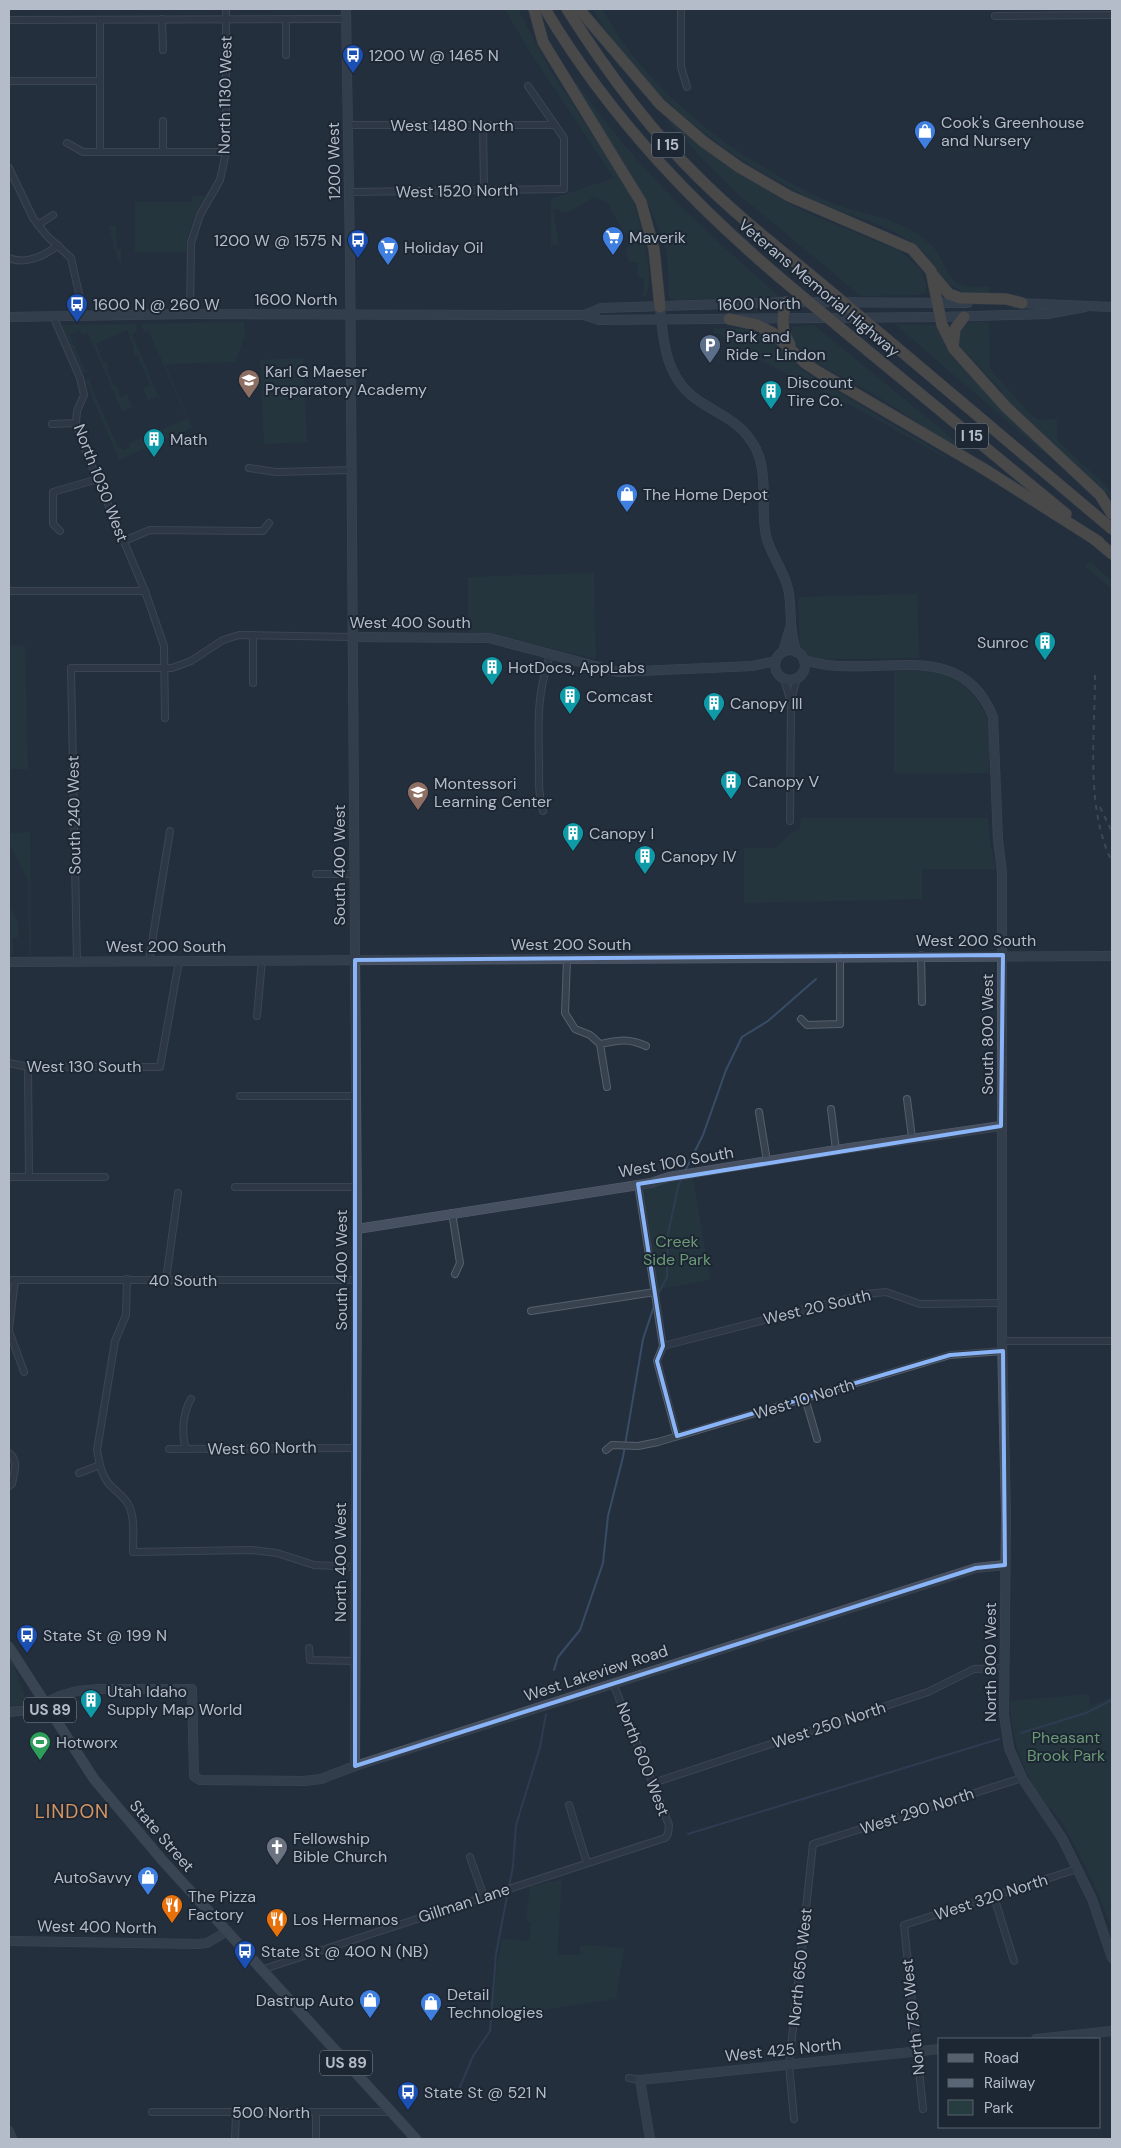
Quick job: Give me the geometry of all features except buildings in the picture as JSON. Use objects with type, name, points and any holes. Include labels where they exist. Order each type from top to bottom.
[{"type":"highway","points":[[534,9],[543,42],[641,202],[654,249],[660,307]]},
{"type":"highway","name":"Veterans Memorial Highway","points":[[545,9],[593,83],[646,150],[714,220],[797,292],[1112,554]]},
{"type":"highway","name":"Veterans Memorial Highway","points":[[567,9],[627,96],[684,162],[737,213],[1112,529]]},
{"type":"highway","points":[[579,9],[660,104],[704,142],[739,167],[790,196],[912,249],[950,294],[960,298],[1006,299],[1022,303]]},
{"type":"highway","points":[[931,271],[945,333],[954,349],[1006,406],[1100,495],[1112,514]]},
{"type":"highway","points":[[786,302],[782,318],[783,330],[796,355]]},
{"type":"highway","points":[[954,349],[952,342],[955,328],[964,316]]},
{"type":"highway","points":[[729,319],[766,329],[817,371],[984,470],[1099,542]]},
{"type":"main road","name":"State Street","points":[[9,1647],[94,1779],[226,1932],[416,2139]]},
{"type":"street","name":"North 1130 West","points":[[190,314],[191,243],[200,214],[220,180],[226,152],[226,9]]},
{"type":"street","name":"1200 West","points":[[346,9],[351,373]]},
{"type":"street","points":[[681,9],[681,67],[687,87]]},
{"type":"street","points":[[995,16],[1112,15]]},
{"type":"street","points":[[162,19],[162,50]]},
{"type":"street","points":[[9,20],[346,19]]},
{"type":"street","points":[[100,20],[100,152]]},
{"type":"street","points":[[286,20],[286,55]]},
{"type":"street","points":[[9,81],[100,81]]},
{"type":"street","points":[[528,86],[555,125]]},
{"type":"street","points":[[163,121],[163,152]]},
{"type":"street","name":"West 1480 North","points":[[348,125],[555,125]]},
{"type":"street","points":[[483,125],[484,190]]},
{"type":"street","name":"West 1520 North","points":[[349,192],[564,189],[564,138],[555,125]]},
{"type":"street","points":[[67,143],[83,152],[226,152]]},
{"type":"street","points":[[9,168],[38,225],[71,258],[84,316]]},
{"type":"street","points":[[38,225],[53,215]]},
{"type":"street","points":[[9,258],[17,262],[47,254],[58,245]]},
{"type":"street","name":"1600 North","points":[[584,315],[601,308],[786,302],[1022,303],[1112,307]]},
{"type":"street","points":[[660,307],[667,358],[680,384],[698,401],[734,421],[746,434],[755,449],[764,478],[767,537],[788,590],[796,652],[804,660],[827,665]]},
{"type":"street","name":"1600 North","points":[[9,317],[190,314],[584,315],[599,320],[662,321],[1047,314],[1085,307]]},
{"type":"street","name":"North 1030 West","points":[[53,316],[80,378],[84,395],[77,411],[76,423],[88,457],[145,590],[164,646],[165,718]]},
{"type":"street","name":"South 400 West","points":[[351,373],[357,1358]]},
{"type":"street","points":[[52,424],[76,423]]},
{"type":"street","points":[[249,468],[276,472],[351,470]]},
{"type":"street","points":[[60,531],[53,524],[53,492],[98,479]]},
{"type":"street","points":[[124,541],[141,532],[150,530],[263,532],[269,522]]},
{"type":"street","points":[[9,591],[145,590]]},
{"type":"street","points":[[791,624],[784,652],[776,661],[791,700]]},
{"type":"street","name":"West 400 South","points":[[71,668],[164,668],[180,666],[223,640],[239,635],[489,638],[618,672],[752,666],[776,661]]},
{"type":"street","points":[[253,635],[253,683]]},
{"type":"street","points":[[784,652],[796,652]]},
{"type":"street","points":[[543,811],[540,800],[538,702],[550,655]]},
{"type":"street","points":[[804,660],[804,671]]},
{"type":"street","points":[[790,821],[791,700],[797,678],[804,671],[827,665]]},
{"type":"street","name":"South 800 West","points":[[827,665],[924,665],[955,672],[974,686],[991,712],[994,727],[998,840],[1002,872],[1002,1341]]},
{"type":"street","name":"West 400 South","points":[[752,666],[797,678]]},
{"type":"street","name":"South 240 West","points":[[71,668],[77,962]]},
{"type":"street","points":[[150,961],[170,831]]},
{"type":"street","points":[[316,874],[354,874]]},
{"type":"street","points":[[921,955],[922,1002]]},
{"type":"street","name":"West 200 South","points":[[9,962],[921,955],[1112,956]]},
{"type":"street","points":[[801,1019],[807,1025],[840,1024],[840,956]]},
{"type":"street","points":[[567,959],[565,1013],[575,1030],[590,1035],[600,1044],[607,1087]]},
{"type":"street","points":[[257,1016],[262,960]]},
{"type":"street","name":"West 130 South","points":[[9,1063],[28,1067],[160,1067],[179,961]]},
{"type":"street","points":[[600,1044],[618,1040],[632,1040],[646,1046]]},
{"type":"street","points":[[28,1067],[29,1177]]},
{"type":"street","points":[[240,1096],[356,1096]]},
{"type":"street","points":[[907,1100],[912,1138]]},
{"type":"street","points":[[831,1109],[836,1150]]},
{"type":"street","points":[[759,1112],[767,1161]]},
{"type":"street","name":"West 100 South","points":[[357,1230],[406,1223],[419,1218],[638,1184],[767,1161],[1001,1126]]},
{"type":"street","points":[[9,1177],[104,1177]]},
{"type":"street","points":[[638,1184],[663,1346],[657,1361],[677,1436]]},
{"type":"street","points":[[235,1188],[356,1187]]},
{"type":"street","points":[[166,1280],[178,1193]]},
{"type":"street","points":[[452,1213],[460,1263],[455,1274]]},
{"type":"street","points":[[127,1279],[126,1315],[115,1341],[97,1450],[100,1466],[109,1483],[122,1496],[130,1508],[133,1552],[252,1550],[277,1553],[314,1565],[355,1567]]},
{"type":"street","points":[[12,1280],[9,1330],[24,1372]]},
{"type":"street","name":"40 South","points":[[12,1280],[357,1280]]},
{"type":"street","points":[[531,1311],[655,1292]]},
{"type":"street","name":"West 20 South","points":[[663,1346],[866,1294],[886,1292],[920,1304],[1002,1303]]},
{"type":"street","points":[[1002,1341],[1112,1341]]},
{"type":"street","name":"North 800 West","points":[[1002,1341],[1005,1565],[1003,1668],[1006,1734],[1022,1778],[1057,1828],[1092,1899],[1112,1958]]},
{"type":"street","name":"West 10 North","points":[[606,1450],[612,1445],[638,1446],[677,1436],[950,1355],[1003,1351]]},
{"type":"street","name":"North 400 West","points":[[355,1766],[355,1448],[357,1358]]},
{"type":"street","points":[[805,1398],[817,1439]]},
{"type":"street","points":[[186,1449],[184,1441],[186,1407],[191,1399]]},
{"type":"street","name":"West 60 North","points":[[168,1449],[355,1448]]},
{"type":"street","points":[[9,1453],[16,1462],[12,1484],[9,1486]]},
{"type":"street","points":[[79,1473],[100,1466]]},
{"type":"street","name":"West Lakeview Road","points":[[46,1703],[77,1691],[104,1689],[192,1689],[194,1776],[200,1780],[304,1781],[321,1779],[355,1766],[976,1568],[1005,1565]]},
{"type":"street","points":[[309,1648],[310,1660],[355,1662]]},
{"type":"street","name":"West 250 North","points":[[653,1783],[928,1692],[974,1669],[1003,1668]]},
{"type":"street","name":"North 600 West","points":[[613,1683],[669,1825],[667,1835]]},
{"type":"street","points":[[9,1712],[30,1710],[46,1703]]},
{"type":"street","name":"West 290 North","points":[[813,1844],[1022,1778]]},
{"type":"street","points":[[569,1805],[587,1863]]},
{"type":"street","name":"Gillman Lane","points":[[261,1970],[665,1838],[667,1835]]},
{"type":"street","name":"North 650 West","points":[[794,2118],[789,2065],[813,1844]]},
{"type":"street","points":[[470,1857],[484,1897]]},
{"type":"street","name":"West 320 North","points":[[904,1925],[1077,1869]]},
{"type":"street","points":[[994,1897],[1014,1960]]},
{"type":"street","name":"North 750 West","points":[[904,1925],[923,2109]]},
{"type":"street","name":"West 400 North","points":[[9,1941],[185,1944],[207,1943],[226,1932]]},
{"type":"street","points":[[1046,2038],[1112,2031]]},
{"type":"street","name":"West 425 North","points":[[629,2078],[640,2080],[938,2049]]},
{"type":"street","points":[[640,2080],[650,2139]]},
{"type":"street","name":"500 North","points":[[152,2112],[391,2112]]},
{"type":"street","points":[[235,2139],[236,2112]]},
{"type":"street","points":[[316,2112],[316,2139]]},
{"type":"street","points":[[9,2132],[12,2139]]},
{"type":"highlighted area","points":[[1003,955],[1001,1126],[638,1184],[663,1346],[657,1361],[677,1436],[950,1355],[1003,1351],[1005,1565],[976,1568],[355,1766],[355,960]]},
{"type":"green space","points":[[505,9],[518,9],[550,70],[630,193],[648,262],[648,289],[645,297],[642,296],[645,279],[637,277],[638,262],[629,262],[626,253],[631,237],[624,233],[607,202],[594,197],[570,211],[560,213],[559,209],[553,210],[559,245],[551,246],[551,199],[614,178],[525,44]]},
{"type":"green space","points":[[592,9],[602,9],[622,41],[646,71],[672,98],[700,123],[731,146],[796,186],[830,202],[893,221],[903,226],[920,236],[937,251],[949,274],[957,283],[968,286],[989,287],[989,293],[964,293],[952,285],[945,286],[928,257],[911,241],[901,235],[812,199],[754,168],[727,150],[676,109],[653,87],[611,37]]},
{"type":"green space","points":[[577,83],[646,170],[725,248],[780,297],[676,300],[669,298],[667,258],[660,231],[626,166],[573,85]]},
{"type":"green space","points":[[670,119],[740,174],[784,201],[808,213],[900,251],[920,269],[926,283],[926,293],[917,295],[861,296],[731,188],[667,121]]},
{"type":"green space","points":[[192,196],[205,196],[192,221],[185,252],[135,252],[135,202],[191,202]]},
{"type":"green space","points":[[116,225],[116,249],[121,249],[121,261],[118,261],[109,226]]},
{"type":"green space","points":[[244,322],[245,336],[235,362],[165,364],[192,428],[119,460],[85,380],[94,377],[89,381],[118,448],[122,447],[124,450],[129,448],[130,443],[187,419],[149,331],[144,332],[141,324]]},
{"type":"green space","points":[[971,322],[989,322],[990,369],[1030,414],[1039,420],[1057,419],[1057,440],[1112,492],[1112,498],[1002,395],[1002,391],[960,346],[956,333],[962,326]]},
{"type":"green space","points":[[135,324],[137,332],[132,334],[158,396],[148,400],[143,388],[150,385],[137,355],[135,355],[133,350],[135,348],[128,338],[130,337],[127,330],[96,343],[99,351],[101,350],[102,352],[99,353],[103,362],[106,362],[109,367],[107,369],[114,386],[116,386],[121,398],[127,395],[132,407],[122,411],[88,333],[82,334],[79,329],[70,335],[85,371],[91,370],[83,374],[62,325]]},
{"type":"green space","points":[[895,324],[937,325],[946,348],[954,359],[1044,449],[1042,451]]},
{"type":"green space","points":[[814,325],[977,459],[880,398],[827,368],[799,348],[793,340],[791,331],[793,327]]},
{"type":"green space","points":[[714,328],[747,329],[771,337],[804,371],[947,457],[856,408],[734,347],[733,349],[722,335],[714,333]]},
{"type":"green space","points":[[303,358],[307,442],[264,444],[260,360]]},
{"type":"green space","points":[[1090,562],[1112,581],[1112,589],[1085,567]]},
{"type":"green space","points":[[594,573],[596,659],[490,634],[468,632],[468,577]]},
{"type":"green space","points":[[917,594],[919,658],[812,659],[800,647],[798,600],[800,597]]},
{"type":"green space","points":[[25,645],[28,769],[9,769],[9,646]]},
{"type":"green space","points":[[894,670],[940,673],[967,688],[980,705],[988,725],[990,740],[989,773],[894,774]]},
{"type":"green space","points":[[801,818],[988,818],[990,843],[996,869],[922,869],[922,899],[744,903],[744,848],[775,848],[789,834],[800,829]]},
{"type":"green space","points":[[30,832],[31,955],[29,955],[28,880],[11,847],[9,848],[9,833]]},
{"type":"green space","points":[[9,906],[18,922],[19,937],[13,938],[13,955],[9,955]]},
{"type":"green space","name":"Creek Side Park","points":[[692,1173],[710,1280],[660,1289],[655,1292],[638,1184]]},
{"type":"green space","points":[[9,1652],[27,1703],[9,1708]]},
{"type":"green space","name":"Pheasant Brook Park","points":[[1089,1694],[1090,1706],[1112,1697],[1112,1929],[1095,1888],[1068,1834],[1059,1818],[1041,1798],[1028,1775],[1018,1751],[1012,1726],[1010,1701]]},
{"type":"green space","points":[[562,1879],[557,1955],[581,1955],[580,1945],[624,1948],[616,1999],[492,2017],[487,2012],[490,2008],[502,1939],[529,1941],[531,1922],[526,1921],[530,1887]]},
{"type":"waterway","points":[[685,1171],[703,1135],[726,1070],[742,1037],[768,1021],[816,979]]},
{"type":"waterway","points":[[657,1296],[667,1277],[668,1234],[678,1187],[682,1178]]},
{"type":"waterway","points":[[554,1670],[558,1657],[580,1630],[603,1563],[608,1516],[623,1457],[643,1339],[654,1306]]},
{"type":"waterway","points":[[1021,1733],[1086,1713],[1112,1700]]},
{"type":"waterway","points":[[509,1887],[513,1866],[516,1825],[540,1747],[546,1714]]},
{"type":"waterway","points":[[688,1834],[999,1739]]},
{"type":"waterway","points":[[455,2099],[473,2056],[490,2031],[496,1954],[508,1891]]},
{"type":"railway","points":[[1095,675],[1093,746],[1095,794],[1098,818],[1112,862]]},
{"type":"railway","points":[[1100,807],[1112,832]]},
{"type":"place","name":"1200 W @ 1465 N","points":[[353,74]]},
{"type":"place","name":"Cook's Greenhouse and Nursery","points":[[925,150]]},
{"type":"place","name":"Maverik","points":[[613,256]]},
{"type":"place","name":"1200 W @ 1575 N","points":[[358,259]]},
{"type":"place","name":"Holiday Oil","points":[[388,266]]},
{"type":"place","name":"1600 N @ 260 W","points":[[77,323]]},
{"type":"place","name":"Park and Ride - Lindon","points":[[710,364]]},
{"type":"place","name":"Karl G Maeser Preparatory Academy","points":[[249,399]]},
{"type":"place","name":"Discount Tire Co.","points":[[771,410]]},
{"type":"place","name":"Math","points":[[154,458]]},
{"type":"place","name":"The Home Depot","points":[[627,513]]},
{"type":"place","name":"Sunroc","points":[[1045,661]]},
{"type":"place","name":"HotDocs, AppLabs","points":[[492,686]]},
{"type":"place","name":"Comcast","points":[[570,715]]},
{"type":"place","name":"Canopy III","points":[[714,722]]},
{"type":"place","name":"Canopy V","points":[[731,800]]},
{"type":"place","name":"Montessori Learning Center","points":[[418,811]]},
{"type":"place","name":"Canopy I","points":[[573,852]]},
{"type":"place","name":"Canopy IV","points":[[645,875]]},
{"type":"place","name":"State St @ 199 N","points":[[27,1654]]},
{"type":"place","name":"Utah Idaho Supply Map World","points":[[91,1719]]},
{"type":"place","name":"Hotworx","points":[[40,1761]]},
{"type":"place","name":"Fellowship Bible Church","points":[[277,1866]]},
{"type":"place","name":"AutoSavvy","points":[[148,1896]]},
{"type":"place","name":"The Pizza Factory","points":[[172,1924]]},
{"type":"place","name":"Los Hermanos","points":[[277,1938]]},
{"type":"place","name":"State St @ 400 N (NB)","points":[[245,1970]]},
{"type":"place","name":"Dastrup Auto","points":[[370,2019]]},
{"type":"place","name":"Detail Technologies","points":[[431,2022]]},
{"type":"place","name":"State St @ 521 N","points":[[408,2111]]},
{"type":"district","name":"LINDON","points":[[72,1811]]}]
